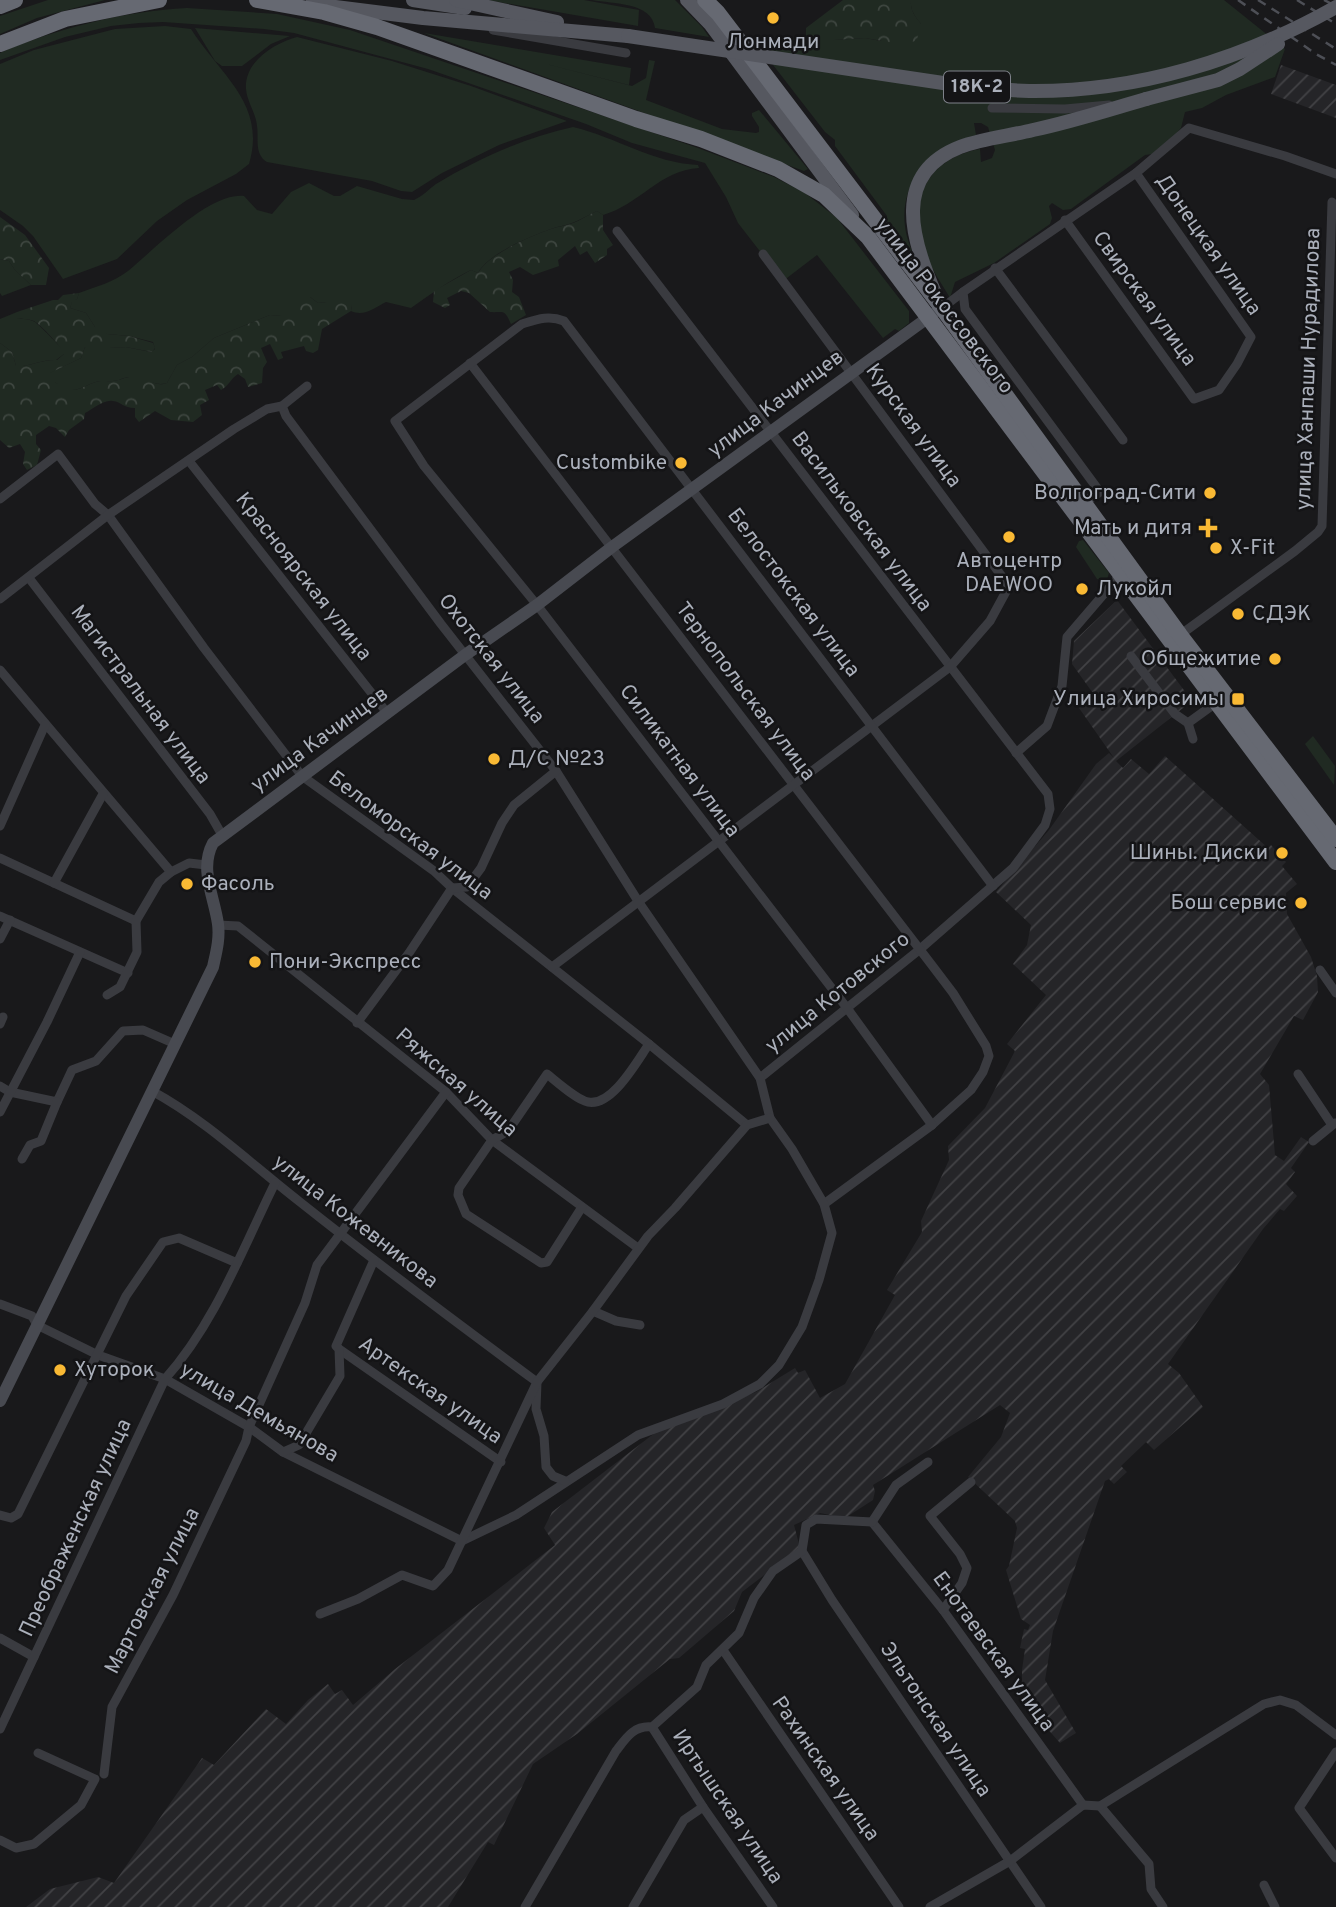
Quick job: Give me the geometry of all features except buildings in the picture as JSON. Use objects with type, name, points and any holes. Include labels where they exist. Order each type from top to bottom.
[{"type":"highway","points":[[0,6],[15,0]]},
{"type":"highway","points":[[0,44],[65,19],[130,2],[159,0]]},
{"type":"highway","name":"улица Рокоссовского","points":[[258,0],[324,12],[377,27],[636,119],[701,139],[778,169],[824,195],[868,237],[1217,702],[1288,804],[1335,859]]},
{"type":"highway","name":"улица Рокоссовского","points":[[705,0],[942,308],[1180,635],[1336,839]]},
{"type":"main road","points":[[258,0],[628,36]]},
{"type":"main road","points":[[413,0],[542,19]]},
{"type":"main road","points":[[456,0],[628,36]]},
{"type":"main road","points":[[687,0],[711,25],[868,237]]},
{"type":"main road","name":"18К-2","points":[[942,308],[916,243],[912,218],[914,195],[925,174],[943,156],[981,141],[1041,128],[1218,80],[1240,69],[1336,7]]},
{"type":"main road","name":"18К-2","points":[[628,36],[943,83],[994,89],[1040,90],[1101,87],[1188,70],[1278,37],[1317,18]]},
{"type":"main road","name":"улица Качинцев","points":[[206,865],[207,855],[222,835],[942,308]]},
{"type":"main road","points":[[0,1401],[213,967],[218,948],[218,925],[206,865]]},
{"type":"street","points":[[423,18],[626,53]]},
{"type":"street","points":[[992,108],[1065,109],[1146,99]]},
{"type":"street","points":[[942,308],[995,268],[1136,173],[1189,128],[1336,174]]},
{"type":"street","name":"Донецкая улица","points":[[1136,173],[1251,337],[1219,390],[1194,399]]},
{"type":"street","name":"улица Ханпаши Нурадилова","points":[[1180,635],[1296,551],[1322,526],[1332,202]]},
{"type":"street","name":"Свирская улица","points":[[1065,220],[1194,399]]},
{"type":"street","name":"Васильковская улица","points":[[617,231],[950,667]]},
{"type":"street","name":"Курская улица","points":[[763,254],[1009,586],[990,621],[950,667]]},
{"type":"street","points":[[995,268],[1123,440]]},
{"type":"street","points":[[963,292],[965,309],[1100,492],[1084,503]]},
{"type":"street","name":"Белостокская улица","points":[[470,363],[522,324],[554,317],[564,321],[993,886]]},
{"type":"street","name":"Силикатная улица","points":[[470,363],[395,421],[424,466],[537,605],[847,1008],[932,1125]]},
{"type":"street","name":"Тернопольская улица","points":[[470,363],[953,993],[986,1046],[989,1056],[984,1072],[971,1090],[932,1125]]},
{"type":"street","points":[[0,599],[108,515],[234,429],[267,409],[282,406],[307,386]]},
{"type":"street","name":"Охотская улица","points":[[282,406],[286,416],[465,655],[556,771],[638,901],[760,1078]]},
{"type":"street","name":"Беломорская улица","points":[[0,499],[58,454],[94,504],[108,515],[204,648],[302,776],[434,871],[747,1125]]},
{"type":"street","name":"Красноярская улица","points":[[189,461],[388,714]]},
{"type":"street","points":[[1016,753],[1047,726],[1062,686],[1067,637],[1121,574]]},
{"type":"street","name":"Магистральная улица","points":[[29,578],[202,804],[222,835]]},
{"type":"street","points":[[1131,656],[1175,714],[1188,723],[1193,738]]},
{"type":"street","points":[[552,967],[950,667]]},
{"type":"street","name":"улица Котовского","points":[[770,1118],[760,1078],[919,950],[993,886],[1013,868],[1045,825],[1050,810],[1048,794],[950,667]]},
{"type":"street","points":[[0,670],[171,872]]},
{"type":"street","points":[[1188,723],[1217,702]]},
{"type":"street","points":[[0,826],[3,811],[45,725]]},
{"type":"street","points":[[357,1023],[409,953],[452,888],[467,887],[481,868],[513,805],[556,771]]},
{"type":"street","points":[[54,883],[103,794]]},
{"type":"street","points":[[0,858],[136,921]]},
{"type":"street","points":[[107,995],[120,987],[128,973],[137,952],[136,921],[159,882],[189,863],[206,865]]},
{"type":"street","points":[[0,915],[128,973]]},
{"type":"street","points":[[0,939],[10,920]]},
{"type":"street","name":"Ряжская улица","points":[[218,925],[238,926],[446,1092],[492,1140],[638,1248]]},
{"type":"street","points":[[0,1112],[80,952]]},
{"type":"street","points":[[1320,970],[1336,993]]},
{"type":"street","points":[[22,1159],[30,1145],[41,1141],[72,1070],[96,1061],[123,1031],[143,1030],[175,1044]]},
{"type":"street","points":[[582,1207],[547,1262],[541,1263],[466,1214],[458,1195],[459,1188],[492,1140],[508,1131],[547,1074],[587,1102],[603,1101],[614,1092],[649,1044]]},
{"type":"street","points":[[1298,1074],[1334,1124],[1313,1141]]},
{"type":"street","points":[[0,1086],[10,1092],[57,1102]]},
{"type":"street","name":"улица Кожевникова","points":[[152,1091],[196,1118],[373,1260],[537,1382]]},
{"type":"street","name":"Мартовская улица","points":[[104,1774],[112,1707],[202,1535],[246,1441],[249,1427],[305,1303],[317,1265],[446,1092]]},
{"type":"street","points":[[320,1614],[358,1599],[402,1575],[433,1586],[448,1570],[537,1382],[638,1248],[747,1125],[770,1118],[792,1149],[824,1204],[832,1233],[802,1327],[779,1365],[760,1384],[723,1404],[638,1435],[516,1515],[462,1541]]},
{"type":"street","points":[[824,1204],[932,1125]]},
{"type":"street","points":[[165,1379],[184,1358],[207,1324],[275,1183]]},
{"type":"street","points":[[0,1515],[11,1518],[18,1514],[126,1296],[163,1242],[179,1238],[237,1263]]},
{"type":"street","points":[[283,1452],[299,1445],[340,1376],[339,1349],[336,1346],[373,1260]]},
{"type":"street","name":"улица Демьянова","points":[[0,1304],[32,1316],[37,1325],[98,1355],[165,1379],[249,1427],[283,1452],[462,1541]]},
{"type":"street","points":[[593,1311],[616,1321],[640,1325]]},
{"type":"street","name":"Артекская улица","points":[[339,1349],[500,1462]]},
{"type":"street","name":"Преображенская улица","points":[[0,1729],[165,1379]]},
{"type":"street","points":[[537,1382],[536,1409],[544,1437],[546,1467],[553,1476],[565,1481]]},
{"type":"street","points":[[525,1907],[616,1751],[632,1732],[643,1726],[652,1727],[697,1687],[706,1665],[739,1633],[754,1598],[773,1571],[802,1550],[806,1525],[816,1518],[872,1522],[896,1485],[928,1462]]},
{"type":"street","points":[[943,1610],[962,1583],[967,1568],[960,1554],[930,1516],[971,1482]]},
{"type":"street","name":"Енотаевская улица","points":[[872,1522],[943,1610],[1083,1805]]},
{"type":"street","name":"Эльтонская улица","points":[[802,1550],[832,1600],[1041,1907]]},
{"type":"street","points":[[0,1638],[34,1657]]},
{"type":"street","name":"Рахинская улица","points":[[723,1650],[900,1907]]},
{"type":"street","points":[[930,1907],[1010,1861],[1083,1805],[1100,1805],[1264,1704],[1280,1700],[1296,1705],[1336,1735]]},
{"type":"street","name":"Иртышская улица","points":[[652,1727],[703,1807],[773,1907]]},
{"type":"street","points":[[1336,1752],[1299,1808],[1336,1858]]},
{"type":"street","points":[[0,1840],[16,1848],[34,1844],[81,1805],[95,1779],[38,1753]]},
{"type":"street","points":[[1100,1805],[1149,1864],[1151,1889],[1163,1907]]},
{"type":"street","points":[[633,1907],[684,1820],[703,1807]]},
{"type":"street","points":[[1264,1885],[1275,1907]]},
{"type":"shaded area","points":[[1281,65],[1336,85],[1336,118],[1271,94]]},
{"type":"shaded area","points":[[1117,600],[1192,701],[1116,761],[1123,768],[1131,759],[1149,774],[1165,756],[1268,848],[1271,845],[1286,862],[1282,866],[1297,884],[1286,893],[1287,914],[1311,957],[1317,976],[1318,992],[1303,1020],[1294,1016],[1260,1074],[1269,1085],[1275,1155],[1284,1161],[1301,1137],[1309,1142],[1291,1168],[1295,1172],[1286,1184],[1297,1196],[1284,1211],[1280,1209],[1263,1229],[1168,1364],[1179,1373],[1203,1407],[1154,1450],[1146,1442],[1121,1466],[1127,1472],[1114,1484],[1109,1479],[1105,1481],[1053,1631],[1045,1680],[1076,1733],[1060,1743],[1029,1708],[1022,1691],[1025,1649],[1020,1648],[1024,1629],[1028,1630],[1030,1625],[1021,1619],[1006,1570],[1017,1528],[1015,1521],[968,1477],[1001,1437],[1010,1413],[1000,1405],[873,1485],[873,1500],[845,1518],[820,1513],[794,1525],[800,1548],[742,1592],[734,1611],[679,1658],[670,1659],[577,1734],[533,1764],[494,1845],[488,1842],[448,1907],[26,1907],[50,1889],[98,1877],[114,1883],[202,1758],[214,1765],[266,1709],[286,1724],[308,1700],[328,1684],[335,1694],[342,1690],[353,1705],[395,1669],[555,1545],[544,1528],[552,1512],[656,1432],[756,1392],[795,1368],[798,1373],[805,1370],[820,1398],[845,1384],[895,1295],[887,1290],[922,1232],[921,1221],[949,1160],[948,1146],[985,1108],[1015,1051],[1007,1044],[1046,995],[1013,964],[1027,945],[1031,925],[996,892],[1049,830],[1096,764],[1109,753],[1114,758],[1079,708],[1095,696],[1072,664],[1074,641]]},
{"type":"green space","points":[[48,0],[105,0],[37,18],[0,34],[0,16]]},
{"type":"green space","points":[[487,0],[584,0],[639,10],[638,26]]},
{"type":"green space","points":[[592,0],[675,0],[709,37],[655,28],[647,13],[639,9]]},
{"type":"green space","points":[[843,0],[911,0],[912,10],[921,24],[917,40],[906,45],[865,38],[834,40],[829,46],[817,44],[806,35],[806,28]]},
{"type":"green space","points":[[911,0],[1224,0],[1285,49],[1275,77],[1226,95],[1202,108],[1185,112],[1181,128],[1160,153],[1145,155],[1071,209],[1063,210],[1052,203],[1049,206],[1052,218],[1050,224],[994,263],[955,282],[950,298],[934,272],[920,236],[920,202],[924,187],[945,163],[961,154],[980,149],[981,162],[992,158],[995,150],[988,127],[974,123],[976,135],[947,147],[934,156],[914,180],[905,209],[906,230],[914,258],[887,221],[887,216],[835,146],[835,140],[825,132],[763,52],[777,43],[806,35],[817,44],[865,38],[881,41],[921,24],[912,10]]},
{"type":"green space","points":[[187,8],[277,14],[350,30],[698,148],[774,177],[805,193],[837,218],[909,311],[909,323],[883,338],[817,255],[783,281],[738,223],[705,163],[632,143],[586,124],[428,69],[294,33],[163,22],[111,26],[65,37],[0,60],[0,53],[13,47],[77,26],[142,12]]},
{"type":"green space","points":[[165,26],[191,29],[238,91],[252,124],[253,143],[249,164],[157,221],[117,259],[63,279],[33,236],[0,210],[0,64],[34,50],[115,29]]},
{"type":"green space","points":[[195,28],[290,36],[271,44],[242,66],[222,66],[215,61]]},
{"type":"green space","points":[[424,33],[631,68],[629,85],[538,62],[632,86],[646,78],[649,60],[655,61],[646,100],[722,129],[756,133],[759,132],[759,127],[752,113],[759,110],[808,169],[804,171]]},
{"type":"green space","points":[[297,37],[392,61],[567,121],[499,145],[442,173],[412,192],[372,181],[267,162],[259,151],[256,121],[246,89],[247,79],[255,62],[262,55]]},
{"type":"green space","points":[[573,127],[650,155],[698,165],[699,168],[685,170],[661,181],[616,210],[603,215],[597,211],[521,241],[500,252],[478,273],[471,270],[463,274],[411,308],[386,302],[369,311],[356,313],[351,311],[352,305],[318,303],[310,297],[281,316],[270,315],[214,338],[192,357],[177,365],[167,383],[162,384],[129,377],[115,381],[98,381],[75,390],[59,385],[49,373],[81,358],[85,347],[126,347],[151,352],[155,349],[153,342],[107,334],[95,327],[86,313],[70,308],[72,301],[77,299],[79,293],[123,275],[183,224],[215,203],[230,197],[244,196],[257,210],[272,214],[291,192],[309,183],[334,196],[340,196],[357,186],[414,200],[436,184],[485,158],[520,143]]},
{"type":"green space","points":[[597,211],[603,215],[603,230],[613,245],[607,249],[607,255],[595,263],[587,251],[580,255],[575,246],[558,260],[559,266],[533,275],[520,267],[509,272],[513,280],[512,292],[519,297],[526,315],[511,324],[505,313],[490,312],[469,293],[461,291],[447,298],[450,305],[445,308],[433,302],[434,291],[471,270],[478,273],[491,259],[511,246]]},
{"type":"green space","points":[[0,217],[25,235],[49,268],[46,285],[31,285],[9,261],[0,259]]},
{"type":"green space","points":[[0,259],[9,261],[31,285],[2,296]]},
{"type":"green space","points":[[79,293],[70,308],[86,313],[95,327],[104,328],[107,334],[129,336],[153,343],[155,348],[152,352],[126,347],[109,348],[101,360],[90,359],[85,347],[81,358],[50,373],[56,383],[75,390],[98,381],[134,376],[157,384],[167,383],[177,365],[192,357],[214,338],[270,315],[281,316],[283,305],[297,295],[310,297],[318,303],[327,302],[333,296],[339,297],[352,305],[351,311],[322,329],[318,350],[313,353],[306,351],[304,346],[281,352],[283,358],[278,360],[270,344],[261,348],[267,362],[263,368],[262,383],[248,387],[245,379],[238,374],[221,390],[217,385],[205,390],[209,400],[200,405],[202,415],[193,422],[171,420],[155,411],[139,422],[135,417],[135,408],[106,401],[85,413],[84,419],[69,430],[65,437],[56,428],[49,426],[36,435],[36,444],[41,450],[37,465],[27,470],[23,464],[25,452],[20,444],[9,448],[0,440],[0,343],[12,352],[16,366],[57,360],[64,354],[56,342],[34,321],[17,318],[17,312],[58,300],[63,295]]},
{"type":"green space","points":[[17,312],[17,318],[31,320],[37,324],[64,354],[56,360],[16,366],[12,352],[0,343],[0,319]]},
{"type":"green space","points":[[1083,540],[1109,573],[1107,580],[1097,579],[1076,547],[1079,541]]},
{"type":"green space","points":[[1313,736],[1335,766],[1334,785],[1305,744]]},
{"type":"railway","points":[[1238,0],[1336,65]]},
{"type":"railway","points":[[1258,0],[1336,49]]},
{"type":"railway","points":[[1297,0],[1336,24]]},
{"type":"railway","points":[[1324,0],[1336,6]]},
{"type":"place","name":"Лонмади","points":[[773,18]]},
{"type":"place","name":"Custombike","points":[[681,463]]},
{"type":"place","name":"Волгоград-Сити","points":[[1210,493]]},
{"type":"place","name":"Мать и дитя","points":[[1208,528]]},
{"type":"place","name":"Автоцентр DAEWOO","points":[[1009,537]]},
{"type":"place","name":"X-Fit","points":[[1216,548]]},
{"type":"place","name":"Лукойл","points":[[1082,589]]},
{"type":"place","name":"СДЭК","points":[[1238,614]]},
{"type":"place","name":"Общежитие","points":[[1275,659]]},
{"type":"place","name":"Улица Хиросимы","points":[[1238,699]]},
{"type":"place","name":"Д/С №23","points":[[494,759]]},
{"type":"place","name":"Шины. Диски","points":[[1282,853]]},
{"type":"place","name":"Фасоль","points":[[187,884]]},
{"type":"place","name":"Бош сервис","points":[[1301,903]]},
{"type":"place","name":"Пони-Экспресс","points":[[255,962]]},
{"type":"place","name":"Хуторок","points":[[60,1370]]}]
